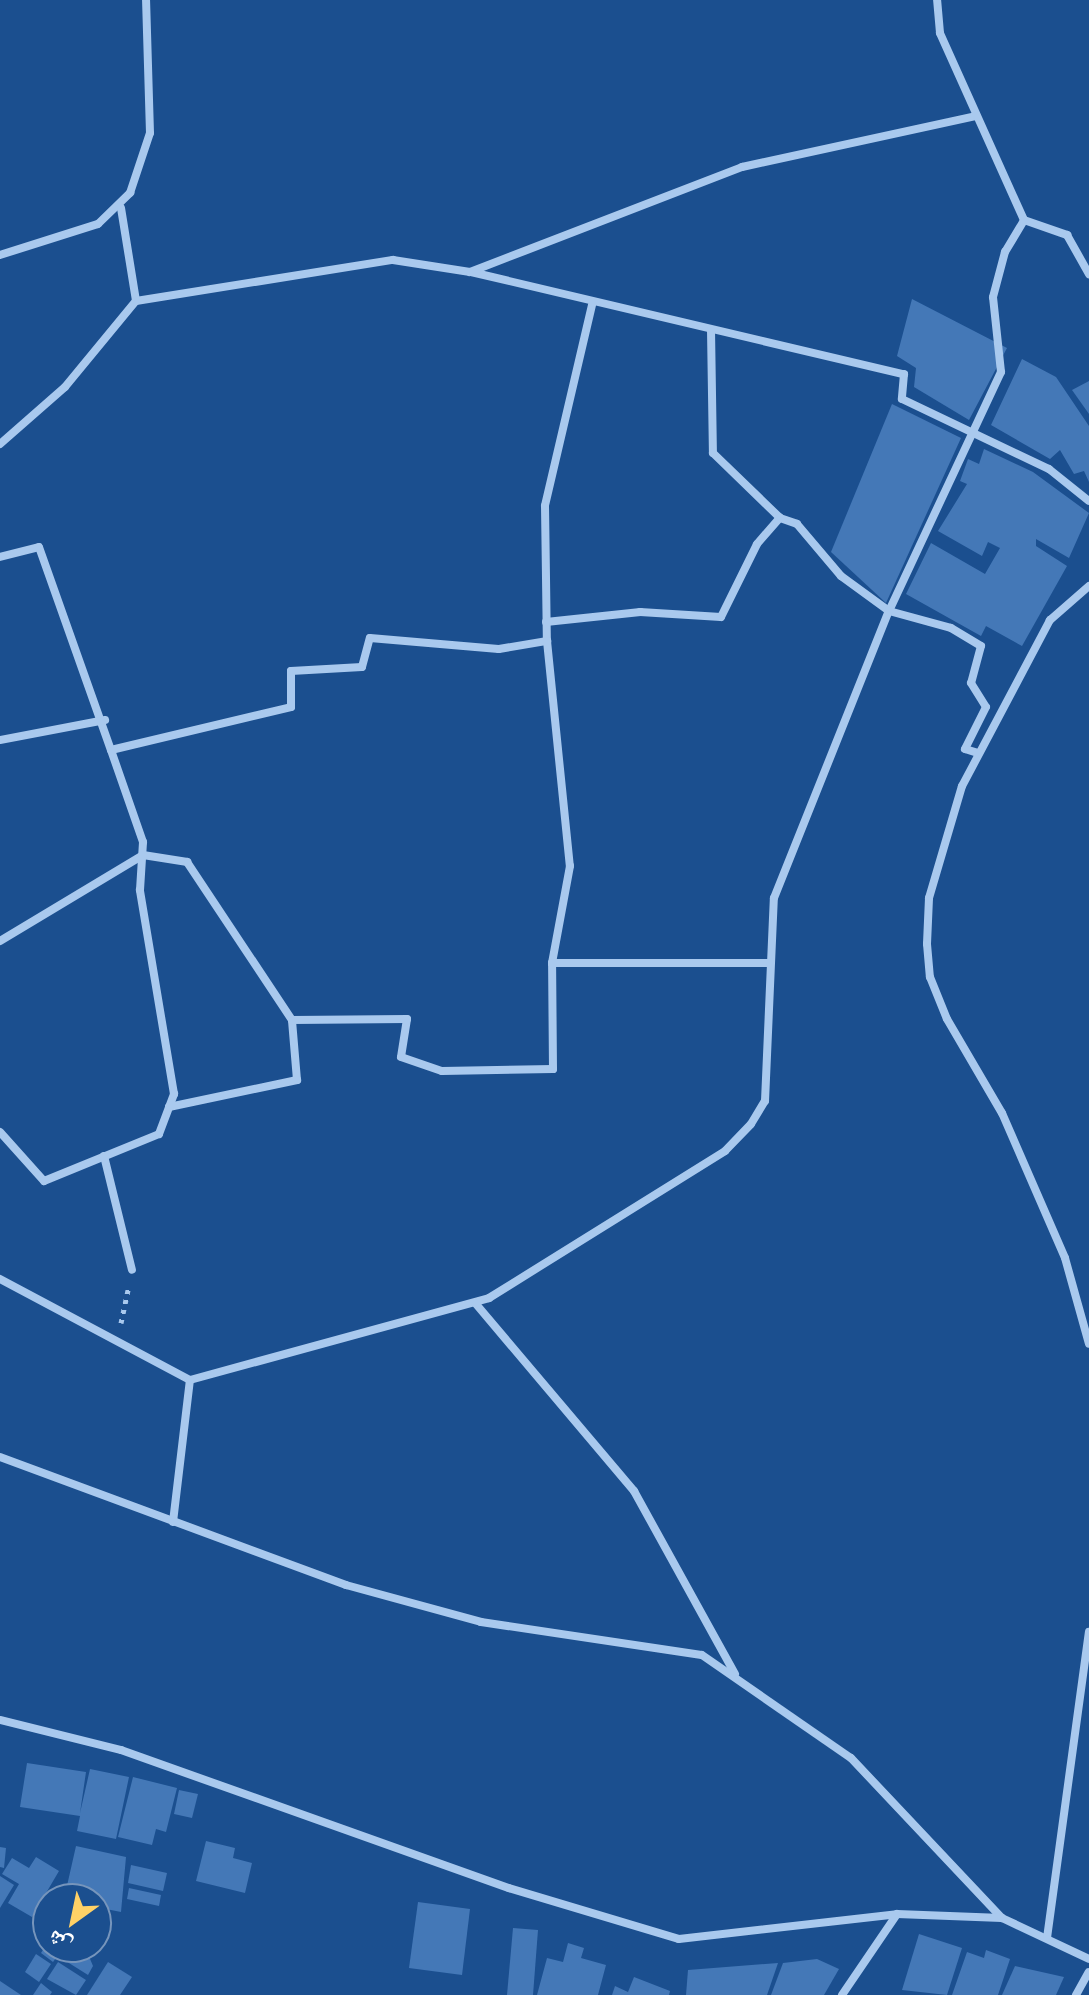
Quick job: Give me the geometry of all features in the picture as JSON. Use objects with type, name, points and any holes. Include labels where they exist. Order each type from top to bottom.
[{"type":"street","points":[[136,301],[121,208],[150,133],[146,0]]},
{"type":"street","points":[[0,1279],[190,1380],[476,1304],[725,1151],[751,1124],[765,1101],[768,963],[774,898],[889,611],[1001,372],[993,297],[1005,252],[1024,220],[1014,183],[975,116],[940,33],[937,0]]},
{"type":"street","points":[[470,272],[742,167],[975,116]]},
{"type":"street","points":[[0,255],[76,233],[121,208]]},
{"type":"street","points":[[1024,220],[1067,235],[1089,274]]},
{"type":"street","points":[[0,444],[65,387],[136,301],[393,260],[470,272],[592,305],[904,374],[902,399],[1049,469],[1089,501]]},
{"type":"street","points":[[292,1020],[407,1019],[401,1057],[442,1071],[553,1069],[552,963],[570,866],[547,641],[545,506],[592,305]]},
{"type":"street","points":[[711,330],[707,441],[780,518],[797,524],[841,576],[889,611],[951,628],[981,646],[971,683],[986,707],[965,749],[978,753]]},
{"type":"street","points":[[546,622],[640,612],[721,617],[757,544],[780,518]]},
{"type":"street","points":[[0,557],[39,547],[105,720],[143,855],[140,890],[174,1094],[159,1134],[44,1181],[0,1132]]},
{"type":"street","points":[[1089,586],[1050,620],[978,753],[929,898],[930,977],[1034,1183],[1089,1344]]},
{"type":"street","points":[[111,750],[291,707],[291,671],[362,667],[370,638],[499,649],[547,641]]},
{"type":"street","points":[[0,740],[105,720]]},
{"type":"street","points":[[0,941],[143,855],[187,862],[292,1020],[297,1080],[169,1107]]},
{"type":"street","points":[[552,963],[768,963]]},
{"type":"street","points":[[104,1156],[132,1270]]},
{"type":"street","points":[[476,1304],[634,1491],[736,1676]]},
{"type":"street","points":[[173,1522],[190,1380]]},
{"type":"street","points":[[0,1457],[311,1573],[468,1618],[652,1642],[702,1655],[851,1758],[1002,1918]]},
{"type":"street","points":[[1047,1938],[1089,1632]]},
{"type":"street","points":[[0,1720],[121,1750],[509,1888],[679,1939],[897,1914],[1002,1918],[1089,1959]]},
{"type":"street","points":[[842,1995],[897,1914]]},
{"type":"street","points":[[1076,1995],[1089,1972]]},
{"type":"path","points":[[118,1342],[132,1270]]},
{"type":"building","points":[[912,299],[1007,348],[969,420],[914,387],[916,368],[897,356]]},
{"type":"building","points":[[1022,359],[1056,377],[1089,426],[1089,482],[1084,471],[1074,474],[1060,450],[1050,459],[991,425]]},
{"type":"building","points":[[1089,381],[1089,414],[1072,390]]},
{"type":"building","points":[[892,404],[961,438],[886,603],[831,552]]},
{"type":"building","points":[[984,449],[1033,472],[1089,513],[1069,558],[1036,539],[1036,546],[1067,566],[1022,646],[986,626],[981,636],[906,594],[931,543],[985,574],[1000,548],[988,542],[982,556],[938,531],[967,484],[960,481],[968,459],[979,464]]},
{"type":"building","points":[[27,1763],[86,1772],[80,1813],[90,1769],[129,1777],[116,1839],[77,1831],[80,1816],[20,1807]]},
{"type":"building","points":[[133,1777],[177,1788],[166,1832],[156,1829],[152,1845],[118,1837]]},
{"type":"building","points":[[179,1790],[198,1794],[192,1818],[174,1814]]},
{"type":"building","points":[[206,1841],[235,1848],[233,1858],[252,1863],[245,1893],[196,1881]]},
{"type":"building","points":[[76,1846],[126,1857],[121,1912],[112,1910],[112,1883],[68,1883]]},
{"type":"building","points":[[0,1847],[6,1848],[4,1868],[0,1867]]},
{"type":"building","points":[[36,1857],[59,1871],[52,1883],[32,1883],[32,1917],[8,1903],[19,1884],[2,1874],[12,1858],[29,1868]]},
{"type":"building","points":[[131,1865],[167,1873],[163,1891],[128,1883]]},
{"type":"building","points":[[0,1876],[14,1885],[0,1908]]},
{"type":"building","points":[[129,1888],[161,1895],[159,1906],[127,1899]]},
{"type":"building","points":[[418,1902],[470,1909],[462,1975],[409,1968]]},
{"type":"building","points":[[513,1928],[538,1930],[533,1995],[507,1995]]},
{"type":"building","points":[[919,1934],[962,1948],[947,1995],[902,1990]]},
{"type":"building","points":[[568,1943],[584,1948],[581,1958],[606,1965],[598,1995],[537,1995],[547,1958],[563,1962]]},
{"type":"building","points":[[986,1950],[1010,1959],[998,1995],[952,1995],[967,1952],[984,1958]]},
{"type":"building","points":[[817,1959],[839,1969],[824,1995],[771,1995],[783,1963]]},
{"type":"building","points":[[32,1961],[32,1963],[51,1964],[39,1982],[25,1972]]},
{"type":"building","points":[[60,1963],[86,1980],[76,1995],[47,1979]]},
{"type":"building","points":[[69,1963],[92,1963],[88,1975]]},
{"type":"building","points":[[107,1963],[132,1977],[120,1995],[87,1995]]},
{"type":"building","points":[[778,1963],[767,1995],[686,1995],[688,1970]]},
{"type":"building","points":[[1015,1966],[1064,1977],[1056,1995],[1002,1995]]},
{"type":"building","points":[[634,1977],[670,1991],[669,1995],[612,1995],[615,1986],[628,1992]]},
{"type":"building","points":[[0,1981],[21,1995],[0,1995]]},
{"type":"building","points":[[41,1983],[52,1992],[50,1995],[33,1995]]}]
